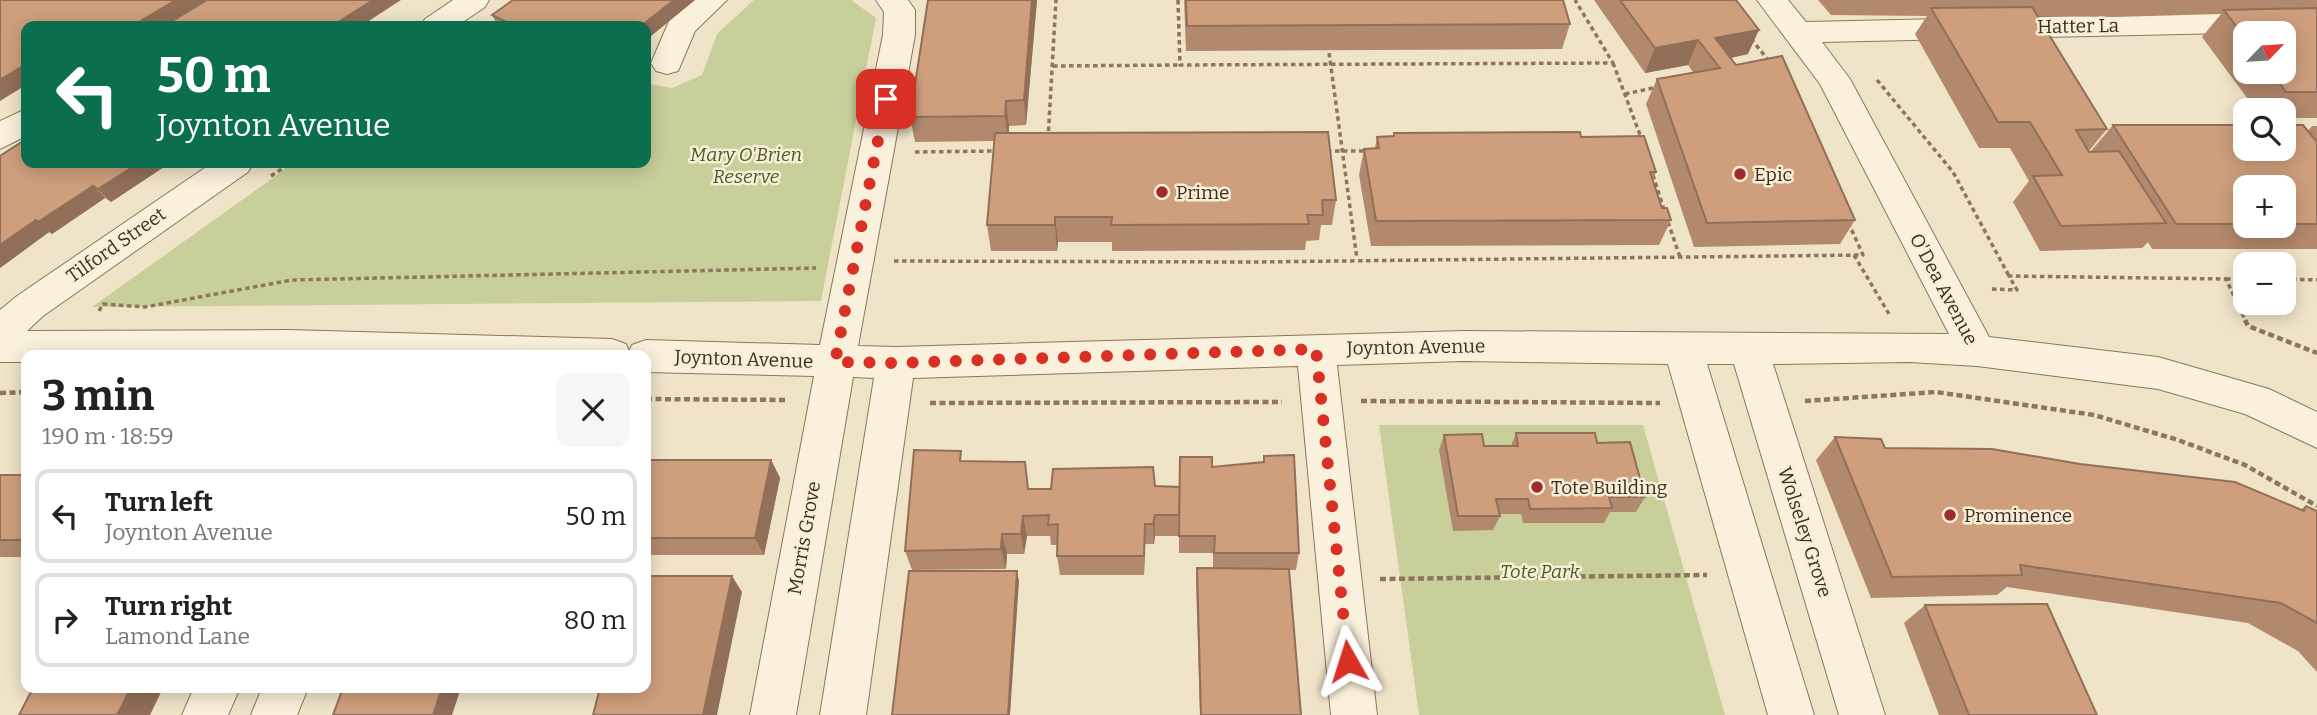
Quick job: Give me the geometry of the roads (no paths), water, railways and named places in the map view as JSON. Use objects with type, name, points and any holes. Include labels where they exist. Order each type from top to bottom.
[{"type":"street","points":[[443,21],[474,0]]},
{"type":"street","points":[[667,63],[681,26],[712,0]]},
{"type":"street","name":"O'Dea Avenue","points":[[1772,0],[1834,79],[1977,351],[2158,373],[2255,401],[2317,431]]},
{"type":"street","name":"Morris Grove","points":[[773,715],[835,362],[906,8]]},
{"type":"street","name":"Hatter La","points":[[1798,32],[2317,21]]},
{"type":"street","points":[[0,137],[21,124]]},
{"type":"street","name":"Tilford Street","points":[[0,333],[18,315],[229,168]]},
{"type":"street","points":[[0,347],[289,345],[450,350]]},
{"type":"street","name":"Joynton Avenue","points":[[651,356],[896,363],[1464,346],[1749,349],[1909,346],[1977,351]]},
{"type":"street","points":[[1316,349],[1354,715]]},
{"type":"street","points":[[1683,349],[1791,715]]},
{"type":"street","name":"Wolseley Grove","points":[[1749,349],[1862,715]]},
{"type":"street","points":[[844,715],[896,363]]},
{"type":"street","points":[[205,715],[215,693]]},
{"type":"street","points":[[274,715],[283,693]]},
{"type":"place","name":"Epic","points":[[1740,174]]},
{"type":"place","name":"Prime","points":[[1162,192]]},
{"type":"place","name":"Tote Building","points":[[1537,487]]},
{"type":"place","name":"Prominence","points":[[1950,515]]},
{"type":"park label","name":"Mary O'Brien Reserve","points":[[746,165]]},
{"type":"park label","name":"Tote Park","points":[[1540,571]]}]
